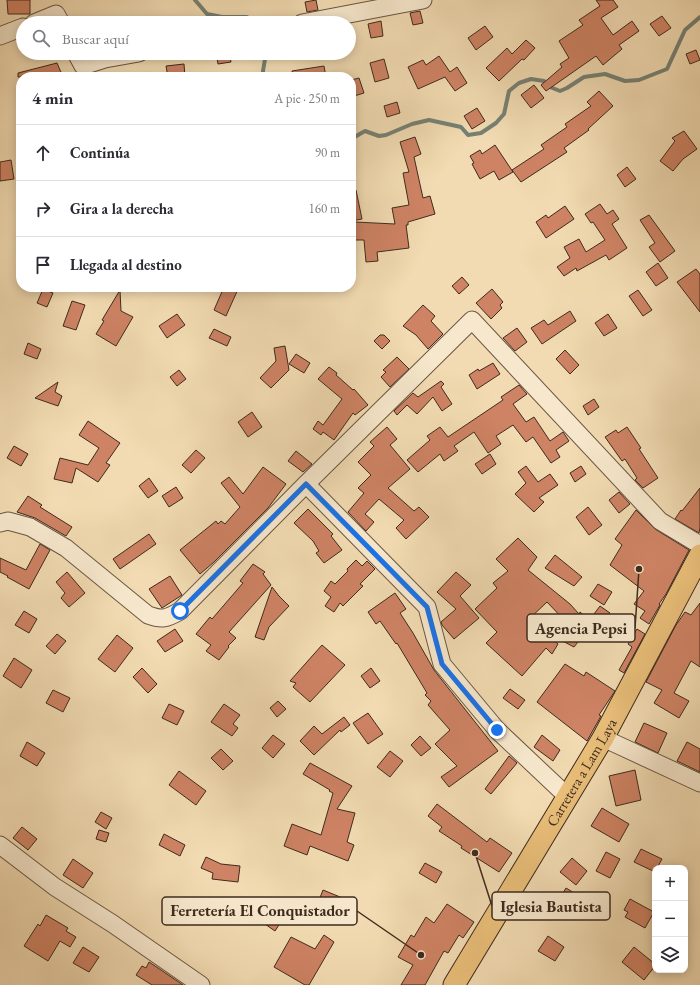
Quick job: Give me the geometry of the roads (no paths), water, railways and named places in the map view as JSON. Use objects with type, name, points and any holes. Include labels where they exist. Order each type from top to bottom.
[{"type":"main road","name":"Carretera a Lam Laya","points":[[454,985],[603,738],[700,555]]},
{"type":"street","points":[[339,16],[423,0]]},
{"type":"street","points":[[0,36],[16,30]]},
{"type":"street","points":[[80,60],[83,66],[102,60]]},
{"type":"street","points":[[0,523],[8,521],[36,530],[66,548],[148,615],[159,619],[169,617],[180,611],[472,320],[660,521],[700,545]]},
{"type":"street","points":[[306,484],[427,607],[442,664],[497,730],[568,797]]},
{"type":"street","points":[[603,738],[700,784]]},
{"type":"street","points":[[0,845],[55,887],[113,924],[201,985]]},
{"type":"waterway","points":[[195,0],[207,14],[217,16]]},
{"type":"waterway","points":[[356,136],[365,131],[379,136],[386,135],[412,124],[429,120],[461,127],[468,135],[481,133],[496,123],[504,114],[509,91],[519,83],[531,79],[544,81],[550,87],[560,91],[584,77],[605,74],[625,81],[639,80],[667,69],[685,30],[700,17]]},
{"type":"waterway","points":[[263,72],[265,60]]},
{"type":"place","name":"Agencia Pepsi","points":[[639,569]]},
{"type":"place","name":"Iglesia Bautista","points":[[475,853]]},
{"type":"place","name":"Ferretería El Conquistador","points":[[421,955]]}]
